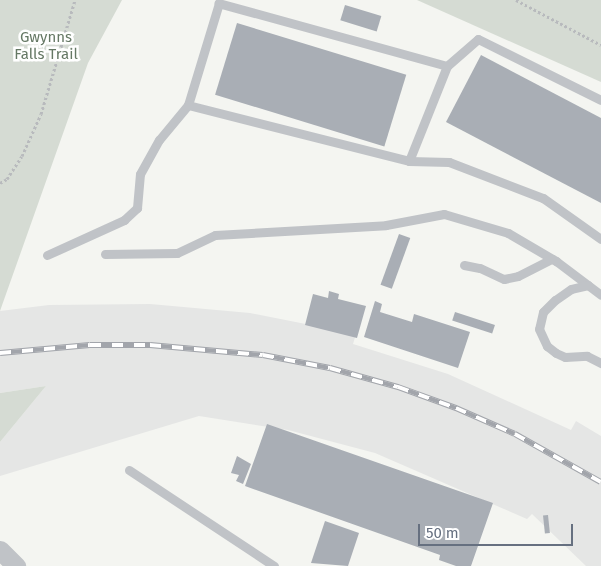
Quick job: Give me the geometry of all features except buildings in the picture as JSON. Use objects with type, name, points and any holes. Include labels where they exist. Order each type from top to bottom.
[{"type":"street","points":[[0,550],[16,566]]},
{"type":"lane","points":[[47,255],[124,220],[137,208],[140,174],[159,140],[188,105],[219,3],[447,66]]},
{"type":"lane","points":[[409,161],[447,66],[478,40],[601,100]]},
{"type":"lane","points":[[188,105],[409,161],[450,162],[543,198],[601,239]]},
{"type":"lane","points":[[105,254],[177,253],[215,235],[386,225],[444,214],[508,233],[552,259],[601,295]]},
{"type":"lane","points":[[464,265],[480,268],[504,279],[518,276],[552,259]]},
{"type":"lane","points":[[588,285],[571,289],[555,300],[542,312],[539,329],[547,346],[556,353],[565,357],[588,356],[601,363]]},
{"type":"lane","points":[[129,470],[274,566]]},
{"type":"path","points":[[0,183],[7,179],[22,156],[41,114],[75,0]]},
{"type":"path","points":[[516,0],[601,45]]},
{"type":"shaded area","points":[[150,304],[250,313],[356,334],[353,344],[448,374],[571,430],[576,421],[601,436],[601,566],[586,566],[532,514],[527,519],[375,453],[288,430],[199,416],[0,476],[0,442],[46,386],[0,393],[0,311],[49,305]]},
{"type":"green space","name":"Gwynns Falls Trail","points":[[0,0],[122,0],[88,63],[0,311]]},
{"type":"green space","points":[[417,0],[601,0],[601,82]]},
{"type":"green space","points":[[46,386],[0,442],[0,393]]},
{"type":"railway","points":[[0,353],[90,345],[150,345],[263,355],[330,368],[398,387],[456,408],[515,434],[601,482]]}]
